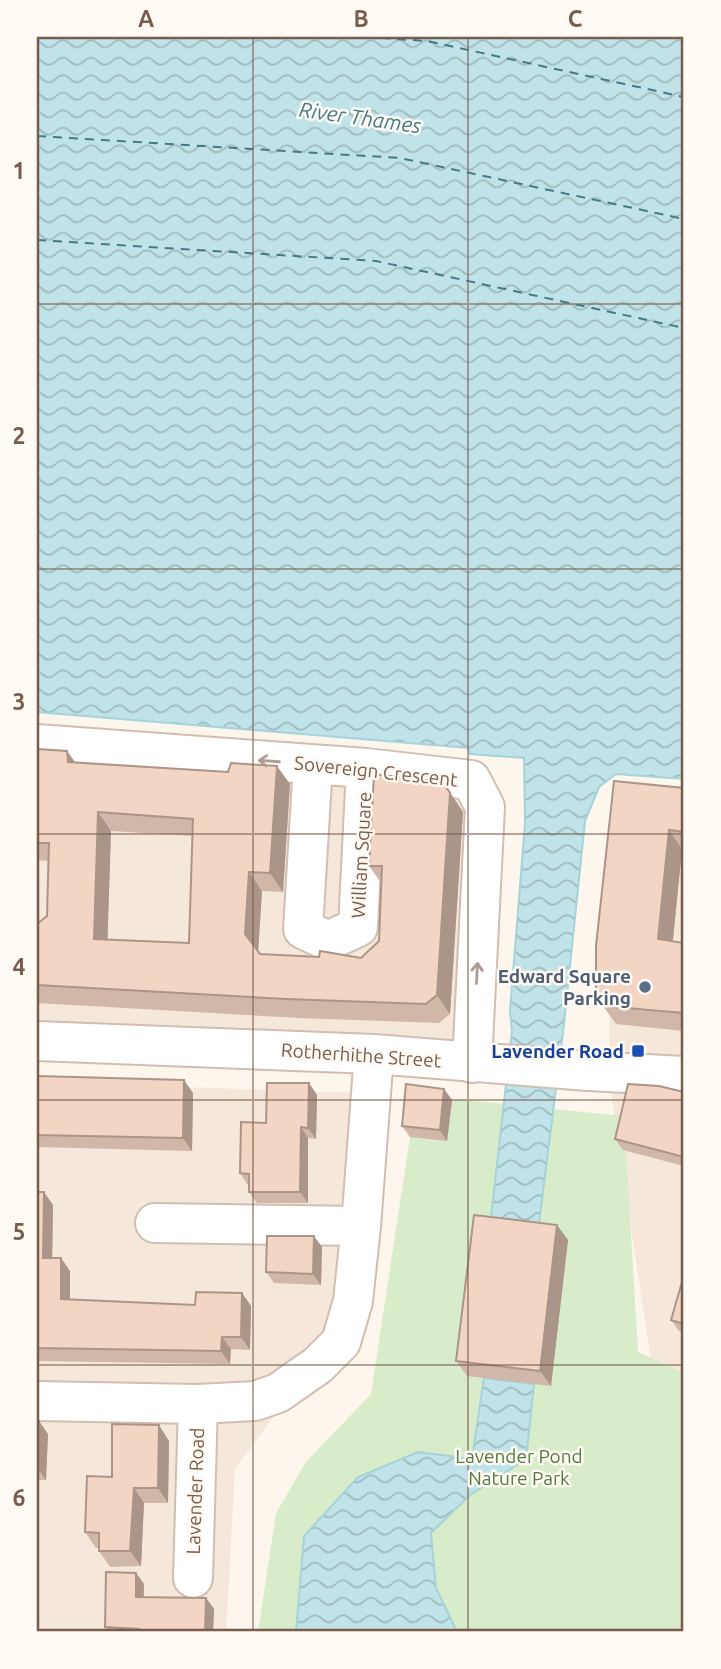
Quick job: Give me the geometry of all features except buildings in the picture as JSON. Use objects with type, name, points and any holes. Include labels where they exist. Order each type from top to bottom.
[{"type":"street","name":"Sovereign Crescent","points":[[37,744],[366,768],[471,780],[485,807],[481,1063]]},
{"type":"street","name":"William Square","points":[[313,764],[303,929],[328,941],[358,927],[366,768]]},
{"type":"street","name":"Rotherhithe Street","points":[[37,1041],[374,1054],[684,1076]]},
{"type":"street","name":"Lavender Road","points":[[37,1401],[198,1404],[255,1401],[278,1393],[318,1365],[341,1342],[353,1301],[362,1226],[374,1054]]},
{"type":"street","points":[[155,1223],[362,1226]]},
{"type":"street","name":"Lavender Road","points":[[192,1578],[198,1404]]},
{"type":"shaded area","points":[[37,750],[467,790],[467,1030],[449,1044],[37,1026]]},
{"type":"shaded area","points":[[684,805],[684,1386],[654,1380],[610,1088],[609,964]]},
{"type":"shaded area","points":[[37,1082],[360,1093],[336,1332],[235,1469],[226,1632],[37,1632]]},
{"type":"green space","name":"Lavender Pond Nature Park","points":[[414,1095],[624,1116],[638,1352],[684,1373],[684,1632],[258,1632],[276,1513],[306,1462],[371,1394]]},
{"type":"water","name":"River Thames","points":[[37,37],[684,37],[684,779],[616,774],[599,787],[585,821],[563,1033],[538,1231],[490,1226],[512,1031],[510,1011],[525,823],[524,758],[470,754],[469,748],[37,712]]},
{"type":"water","points":[[484,1378],[534,1384],[526,1459],[470,1495],[431,1533],[436,1588],[457,1632],[296,1632],[304,1536],[358,1477],[418,1452],[472,1459]]},
{"type":"ferry route","points":[[365,37],[427,41],[684,97]]},
{"type":"ferry route","points":[[37,136],[400,158],[684,219]]},
{"type":"ferry route","points":[[37,240],[376,261],[684,328]]},
{"type":"place","name":"Edward Square Parking","points":[[645,987]]},
{"type":"place","name":"Lavender Road","points":[[638,1051]]}]
